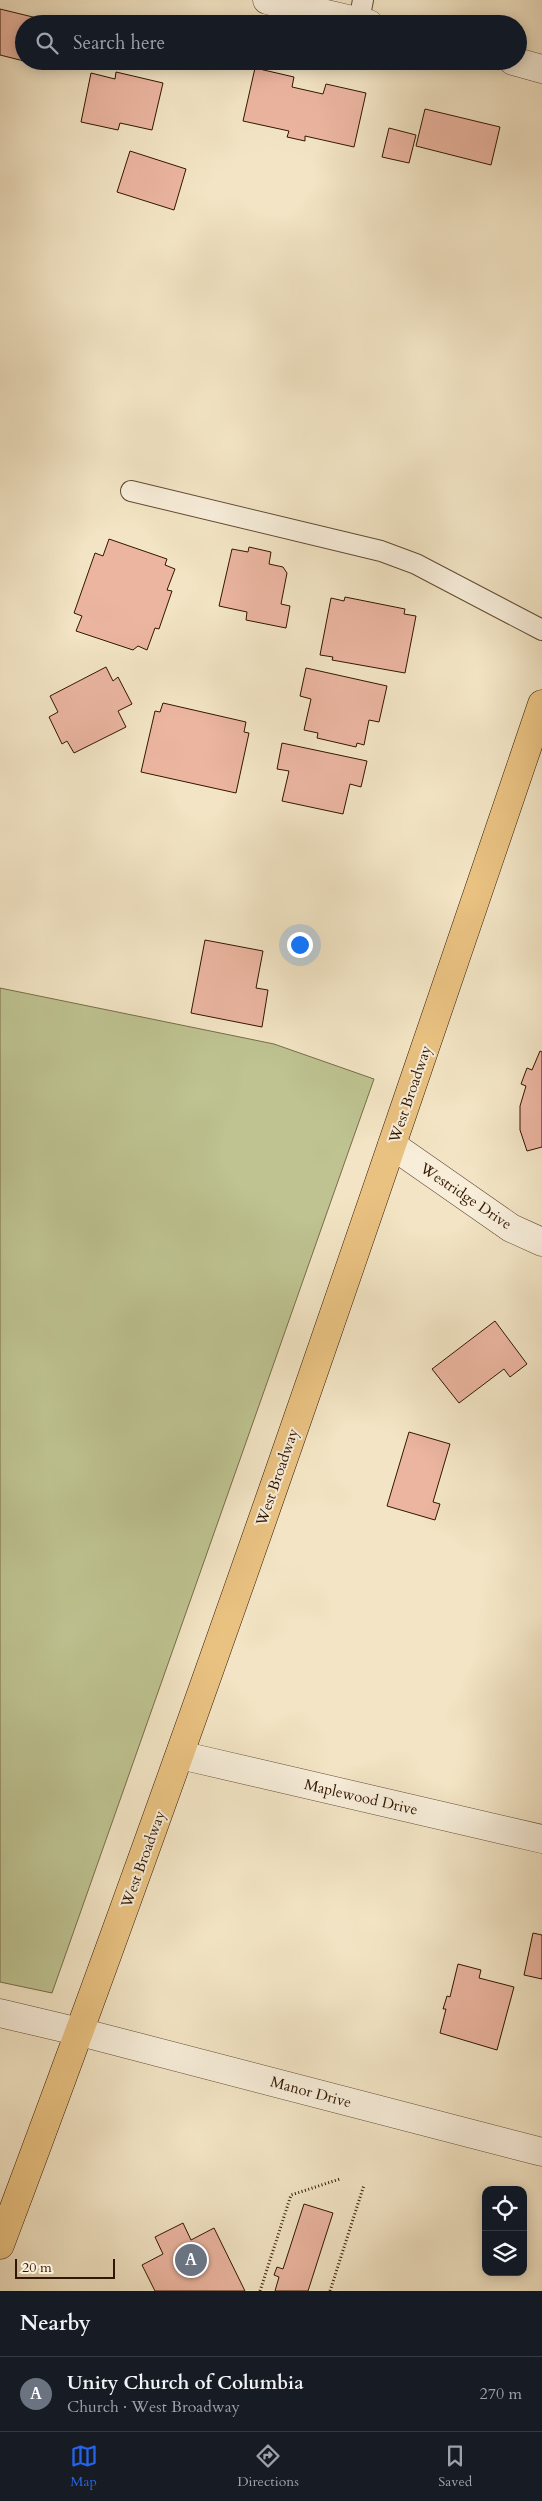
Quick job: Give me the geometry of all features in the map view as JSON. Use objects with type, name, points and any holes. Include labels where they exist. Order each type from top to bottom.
[{"type":"main road","name":"West Broadway","points":[[0,2245],[80,2032],[180,1755],[392,1145],[542,704]]},
{"type":"street","points":[[267,0],[364,15]]},
{"type":"street","points":[[527,65],[542,69]]},
{"type":"street","name":"Westridge Drive","points":[[392,1145],[511,1228],[542,1242]]},
{"type":"street","name":"Maplewood Drive","points":[[180,1755],[542,1839]]},
{"type":"street","name":"Manor Drive","points":[[0,2013],[542,2152]]},
{"type":"lane","points":[[131,491],[380,551],[416,564],[542,630]]},
{"type":"path","points":[[260,2291],[291,2195],[340,2178]]},
{"type":"path","points":[[330,2291],[364,2185]]},
{"type":"green space","points":[[0,988],[274,1044],[374,1079],[52,1993],[0,1982]]},
{"type":"building","points":[[0,9],[25,15],[15,15],[15,59],[0,55]]},
{"type":"building","points":[[255,70],[264,70],[294,77],[292,87],[323,94],[326,84],[366,93],[354,147],[305,136],[305,141],[287,137],[289,131],[243,121]]},
{"type":"building","points":[[116,72],[163,83],[152,130],[120,123],[118,130],[81,122],[91,73],[115,79]]},
{"type":"building","points":[[425,109],[500,127],[491,165],[416,146]]},
{"type":"building","points":[[389,128],[416,135],[409,163],[382,157]]},
{"type":"building","points":[[130,151],[186,169],[174,210],[117,192]]},
{"type":"building","points":[[109,539],[167,559],[165,565],[175,569],[167,590],[172,591],[159,629],[155,628],[147,650],[138,646],[133,650],[76,631],[82,616],[74,613],[95,553],[103,556]]},
{"type":"building","points":[[249,547],[271,552],[269,564],[283,567],[287,573],[281,604],[290,606],[286,628],[246,620],[247,612],[219,606],[232,549],[248,552]]},
{"type":"building","points":[[345,597],[405,609],[404,614],[416,616],[405,673],[332,660],[333,657],[320,655],[331,598],[344,601]]},
{"type":"building","points":[[106,667],[113,681],[118,677],[132,704],[118,711],[126,727],[74,753],[67,741],[62,744],[49,717],[58,712],[50,696]]},
{"type":"building","points":[[306,668],[387,686],[379,722],[369,720],[364,745],[357,743],[356,747],[317,738],[318,733],[304,730],[311,699],[300,696]]},
{"type":"building","points":[[163,703],[246,722],[244,732],[249,733],[236,793],[141,772],[155,711],[160,712]]},
{"type":"building","points":[[282,743],[367,761],[361,787],[350,784],[343,814],[282,801],[289,771],[277,769]]},
{"type":"building","points":[[205,940],[263,951],[256,988],[268,990],[262,1027],[191,1013]]},
{"type":"building","points":[[540,1051],[542,1052],[542,1147],[527,1151],[520,1130],[520,1106],[526,1086],[521,1084],[527,1068],[532,1070]]},
{"type":"building","points":[[495,1321],[527,1364],[510,1377],[504,1369],[459,1403],[432,1369]]},
{"type":"building","points":[[409,1432],[450,1444],[433,1502],[440,1504],[435,1520],[387,1506]]},
{"type":"building","points":[[533,1933],[542,1935],[542,1979],[524,1975]]},
{"type":"building","points":[[458,1964],[481,1970],[479,1978],[514,1987],[497,2050],[440,2033],[446,2009],[443,2009],[447,1996],[450,1997]]},
{"type":"building","points":[[304,2204],[333,2213],[308,2291],[275,2291],[279,2277],[274,2275],[277,2267],[283,2269]]},
{"type":"building","points":[[183,2223],[191,2240],[214,2228],[245,2291],[155,2291],[142,2265],[163,2254],[155,2237]]},
{"type":"place","name":"Unity Church of Columbia","points":[[191,2260]]}]
